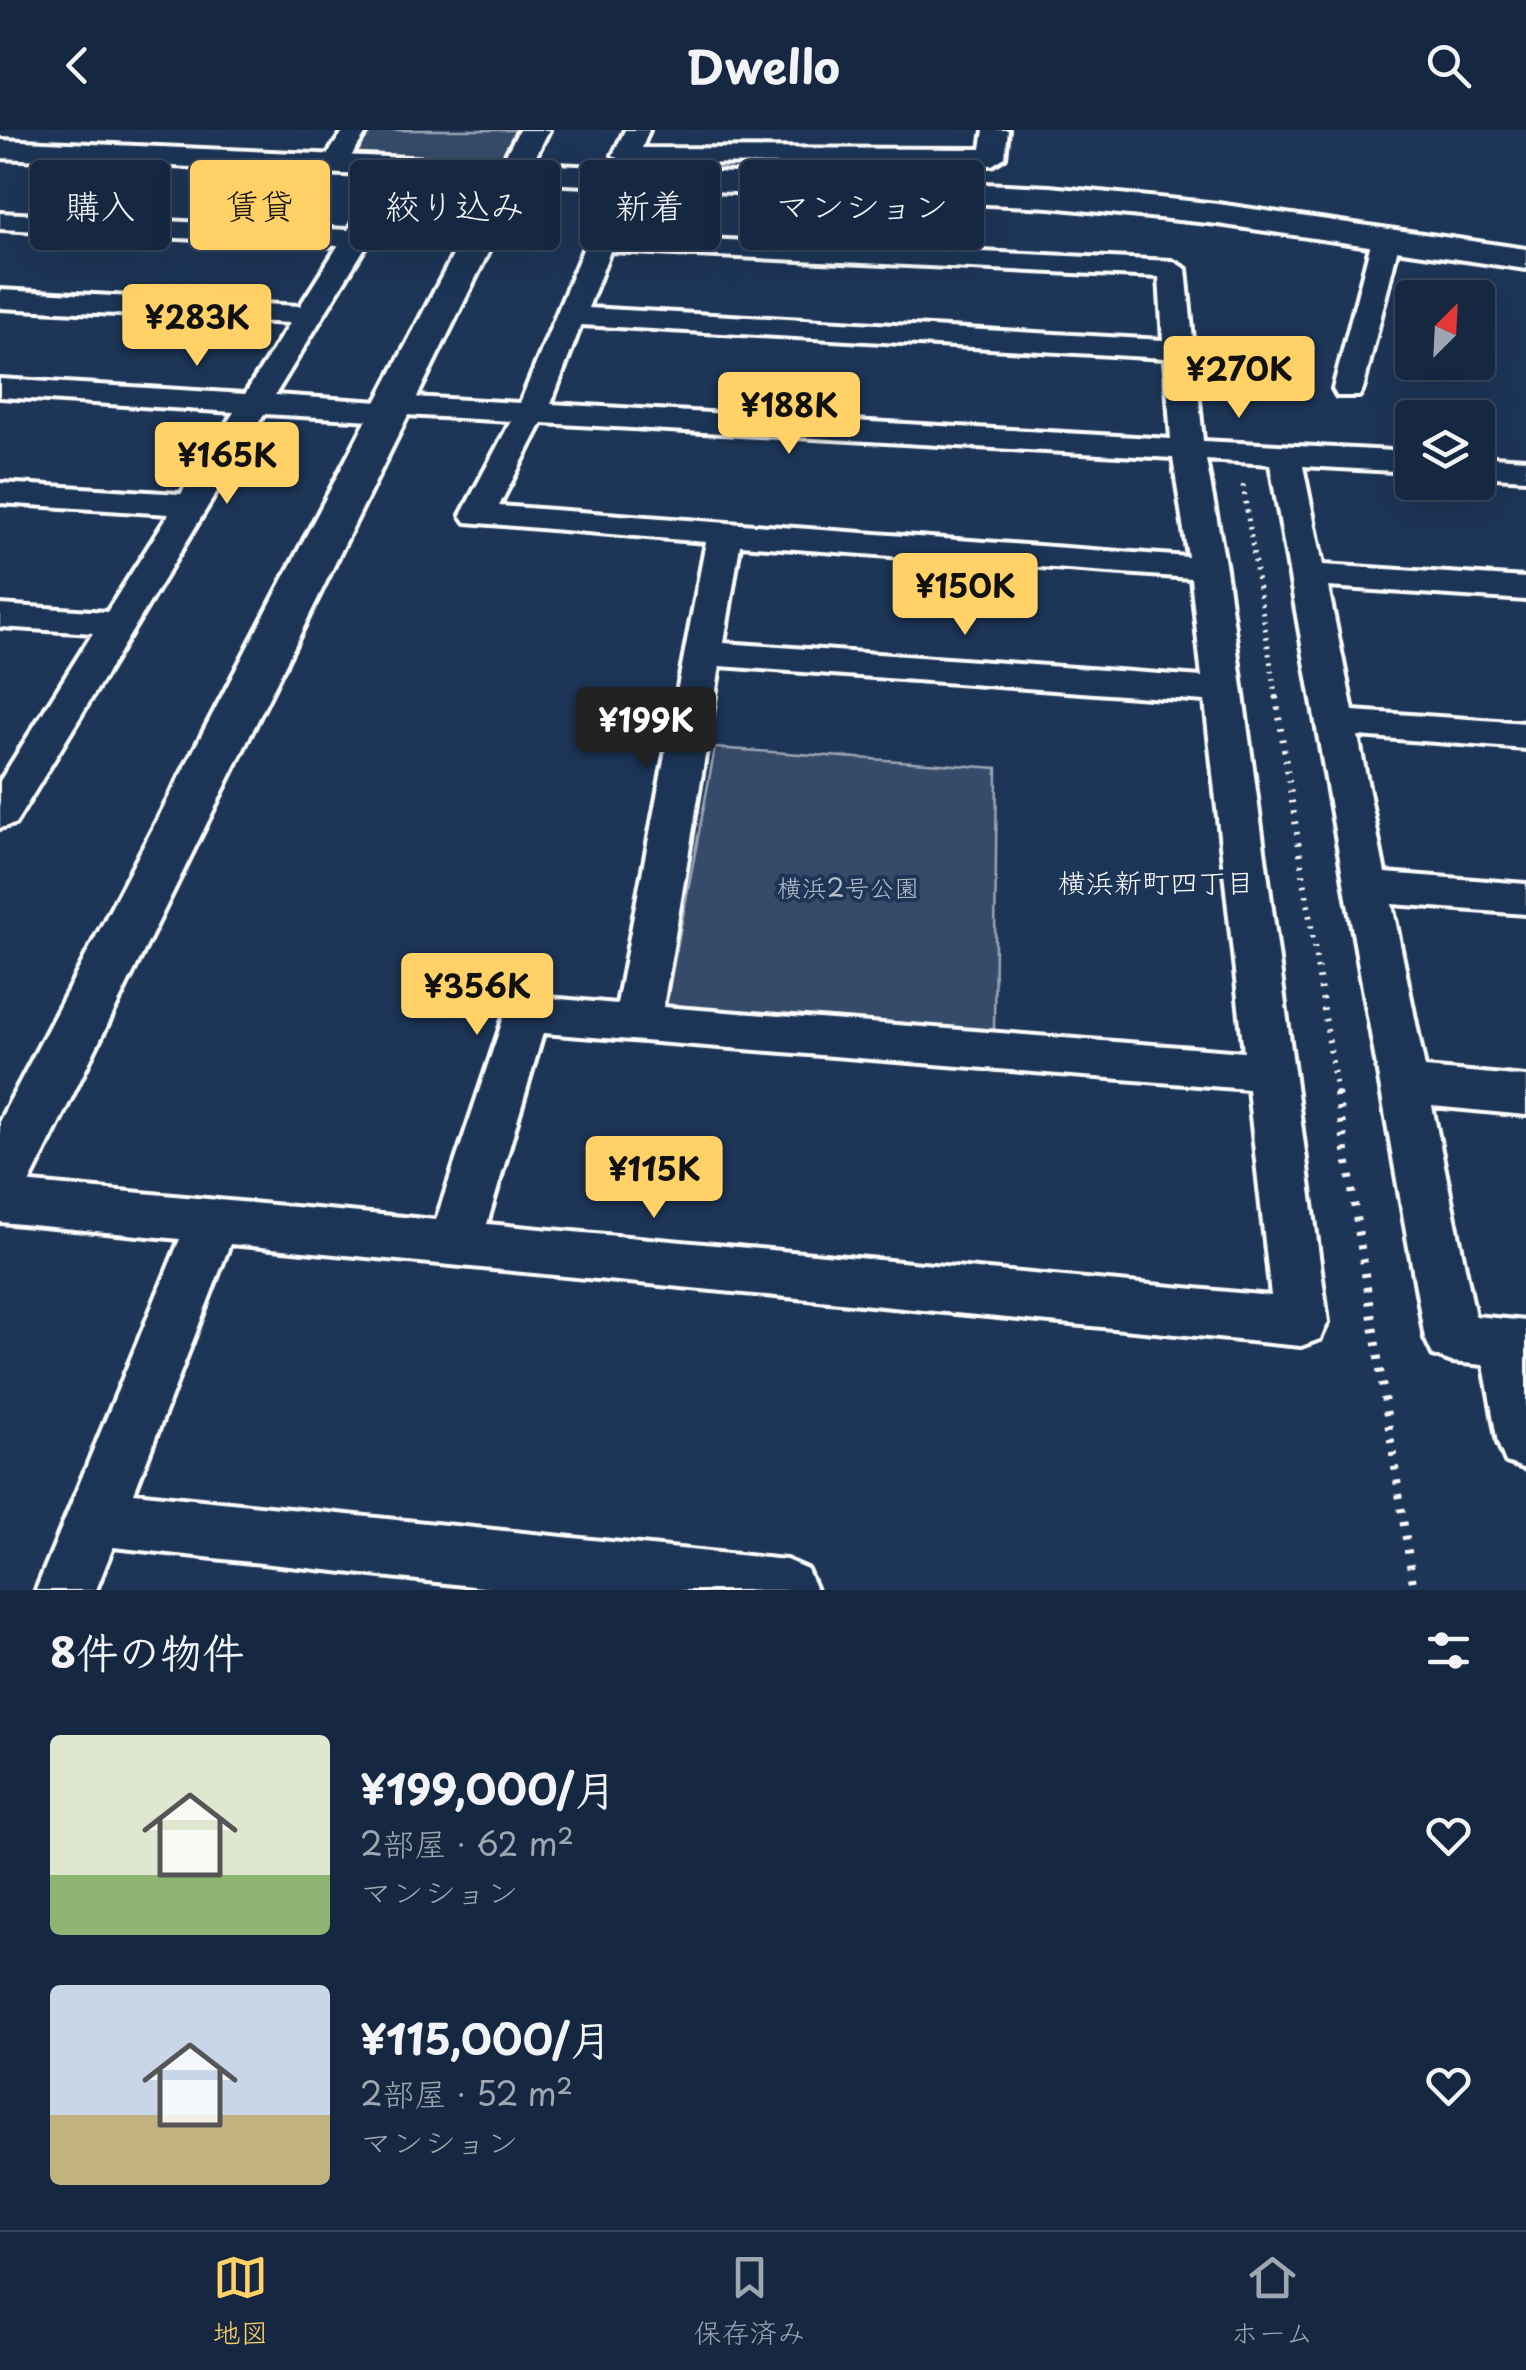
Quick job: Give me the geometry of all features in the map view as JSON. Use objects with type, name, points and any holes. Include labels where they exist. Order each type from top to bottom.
[{"type":"street","points":[[334,164],[356,130]]},
{"type":"street","points":[[519,160],[534,130]]},
{"type":"street","points":[[637,130],[626,154],[973,157],[992,157],[996,130]]},
{"type":"street","points":[[0,149],[350,165]]},
{"type":"street","points":[[560,175],[1050,198],[1218,214],[1526,259]]},
{"type":"street","points":[[0,221],[350,239]]},
{"type":"street","points":[[1348,390],[1386,239]]},
{"type":"street","points":[[0,1201],[212,1224],[1301,1322],[1267,1072],[1208,569],[1188,449],[1172,269],[600,242],[532,412],[478,515],[1208,569]]},
{"type":"street","points":[[0,814],[15,765],[120,624],[350,247]]},
{"type":"street","points":[[0,1180],[473,250]]},
{"type":"street","points":[[0,299],[308,315]]},
{"type":"street","points":[[572,316],[1180,350]]},
{"type":"street","points":[[0,388],[253,403],[532,412],[1395,461]]},
{"type":"street","points":[[1285,455],[1452,1338],[1516,1344],[1526,1443]]},
{"type":"street","points":[[1495,467],[1526,468]]},
{"type":"street","points":[[0,493],[192,504]]},
{"type":"street","points":[[637,1022],[726,534]]},
{"type":"street","points":[[1308,575],[1526,589]]},
{"type":"street","points":[[0,616],[120,624]]},
{"type":"street","points":[[704,654],[1222,690]]},
{"type":"street","points":[[1337,722],[1526,736]]},
{"type":"street","points":[[1369,887],[1526,899]]},
{"type":"street","points":[[455,1244],[525,1014],[1267,1072]]},
{"type":"street","points":[[1405,1085],[1526,1096]]},
{"type":"street","points":[[66,1590],[212,1224]]},
{"type":"street","points":[[96,1516],[786,1590]]},
{"type":"path","points":[[1238,452],[1414,1590]]},
{"type":"green space","points":[[368,130],[525,130],[508,160],[350,159]]},
{"type":"green space","name":"横浜2号公園","points":[[715,748],[997,768],[994,1031],[666,1005]]},
{"type":"district","name":"横浜新町四丁目","points":[[1156,883]]}]
